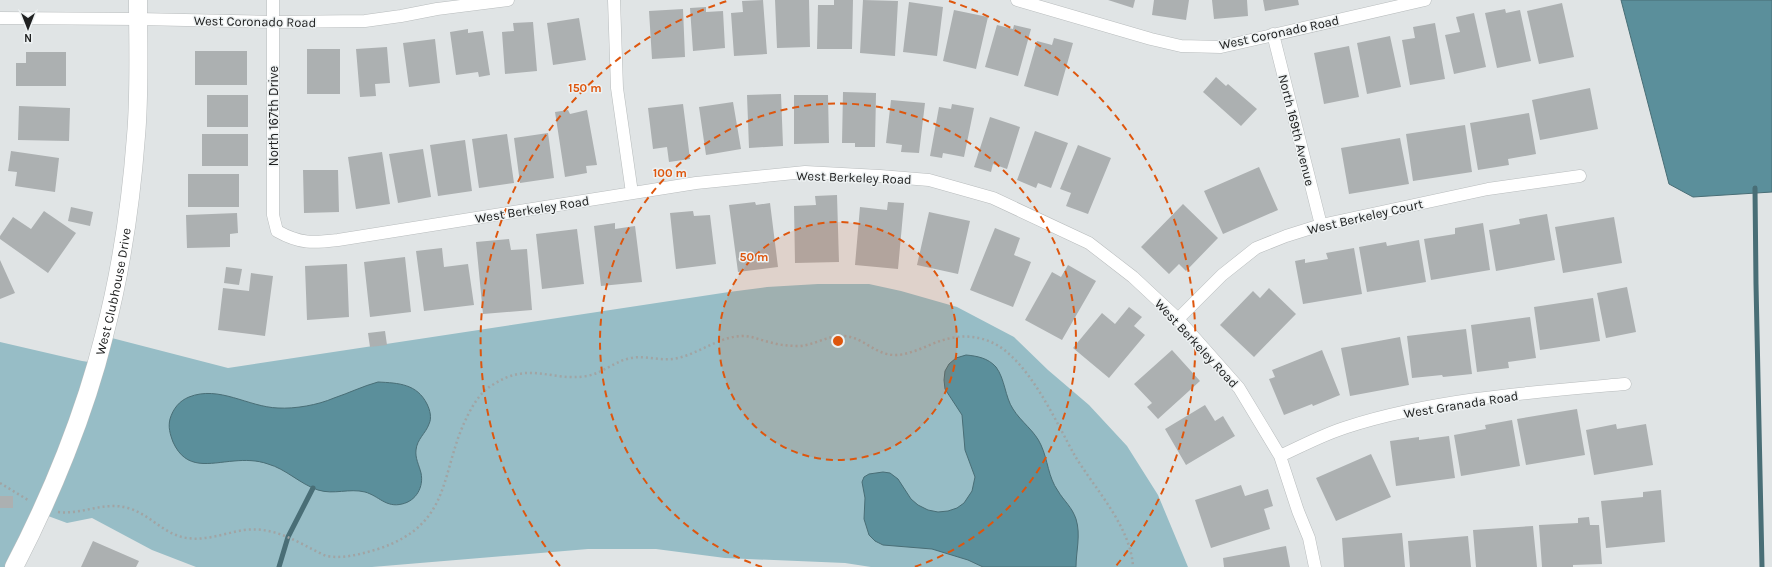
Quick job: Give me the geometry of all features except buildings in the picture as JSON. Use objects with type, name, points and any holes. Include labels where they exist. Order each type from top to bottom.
[{"type":"street","name":"West Clubhouse Drive","points":[[14,567],[30,537],[60,466],[79,414],[104,336],[120,258],[132,178],[139,86],[138,0]]},
{"type":"street","name":"North 167th Drive","points":[[273,0],[273,215],[277,231]]},
{"type":"street","name":"West Coronado Road","points":[[0,18],[138,18],[273,22],[365,21],[437,9],[508,0]]},
{"type":"street","points":[[614,0],[617,88],[632,193]]},
{"type":"street","name":"West Coronado Road","points":[[1017,0],[1151,39],[1181,46],[1221,47],[1426,0]]},
{"type":"street","name":"North 169th Avenue","points":[[1273,34],[1321,225]]},
{"type":"street","name":"West Berkeley Road","points":[[277,231],[292,239],[315,242],[338,240],[696,183],[805,172],[930,180],[993,198],[1089,243],[1133,277],[1178,319],[1239,388],[1280,456]]},
{"type":"street","name":"West Berkeley Court","points":[[1178,319],[1222,275],[1256,248],[1286,236],[1321,225],[1488,189],[1580,176]]},
{"type":"street","name":"West Granada Road","points":[[1280,456],[1346,427],[1420,408],[1548,390],[1625,384]]},
{"type":"street","points":[[1280,456],[1298,511],[1309,538],[1315,567]]},
{"type":"path","points":[[56,511],[67,512],[112,506],[127,508],[150,518],[170,533],[186,538],[208,538],[243,530],[267,530],[278,532],[326,556],[354,556],[402,540],[427,519],[438,500],[461,433],[474,404],[487,389],[508,377],[534,372],[567,377],[590,375],[630,358],[673,359],[686,356],[726,339],[739,336],[752,337],[778,345],[790,346],[806,345],[832,336],[846,336],[861,340],[885,354],[897,356],[914,352],[946,338],[971,336],[994,344],[1005,351],[1032,382],[1078,460],[1114,515],[1128,542],[1133,567]]},
{"type":"path","points":[[0,482],[30,501]]},
{"type":"shaded area","points":[[1621,0],[1772,0],[1772,192],[1693,197],[1669,184]]},
{"type":"shaded area","points":[[818,284],[869,284],[901,291],[957,307],[1014,337],[1048,370],[1089,405],[1127,446],[1158,495],[1188,567],[871,567],[845,563],[725,558],[656,549],[588,549],[372,567],[196,567],[152,550],[92,518],[67,523],[40,513],[14,567],[0,567],[0,342],[96,363],[104,336],[228,368],[729,292],[767,287]]},
{"type":"shaded area","points":[[966,355],[982,358],[989,361],[996,367],[1010,404],[1038,440],[1055,486],[1076,519],[1078,537],[1076,567],[983,567],[968,560],[932,549],[883,545],[875,541],[869,535],[864,519],[865,498],[862,482],[864,477],[869,474],[883,472],[890,473],[898,479],[911,499],[918,505],[928,510],[938,512],[957,508],[964,503],[972,491],[975,477],[965,450],[962,415],[945,389],[944,380],[945,371],[949,364],[956,358]]},
{"type":"shaded area","points":[[378,382],[400,384],[413,389],[423,397],[430,411],[430,422],[418,443],[416,450],[422,478],[420,488],[415,497],[402,504],[396,505],[387,503],[370,494],[359,491],[330,492],[318,490],[275,466],[260,462],[242,460],[207,464],[191,461],[178,451],[170,433],[170,419],[177,406],[185,399],[200,394],[222,395],[267,407],[292,408],[321,403]]},
{"type":"waterway","points":[[1755,188],[1762,567]]},
{"type":"waterway","points":[[279,567],[288,537],[313,488]]}]
